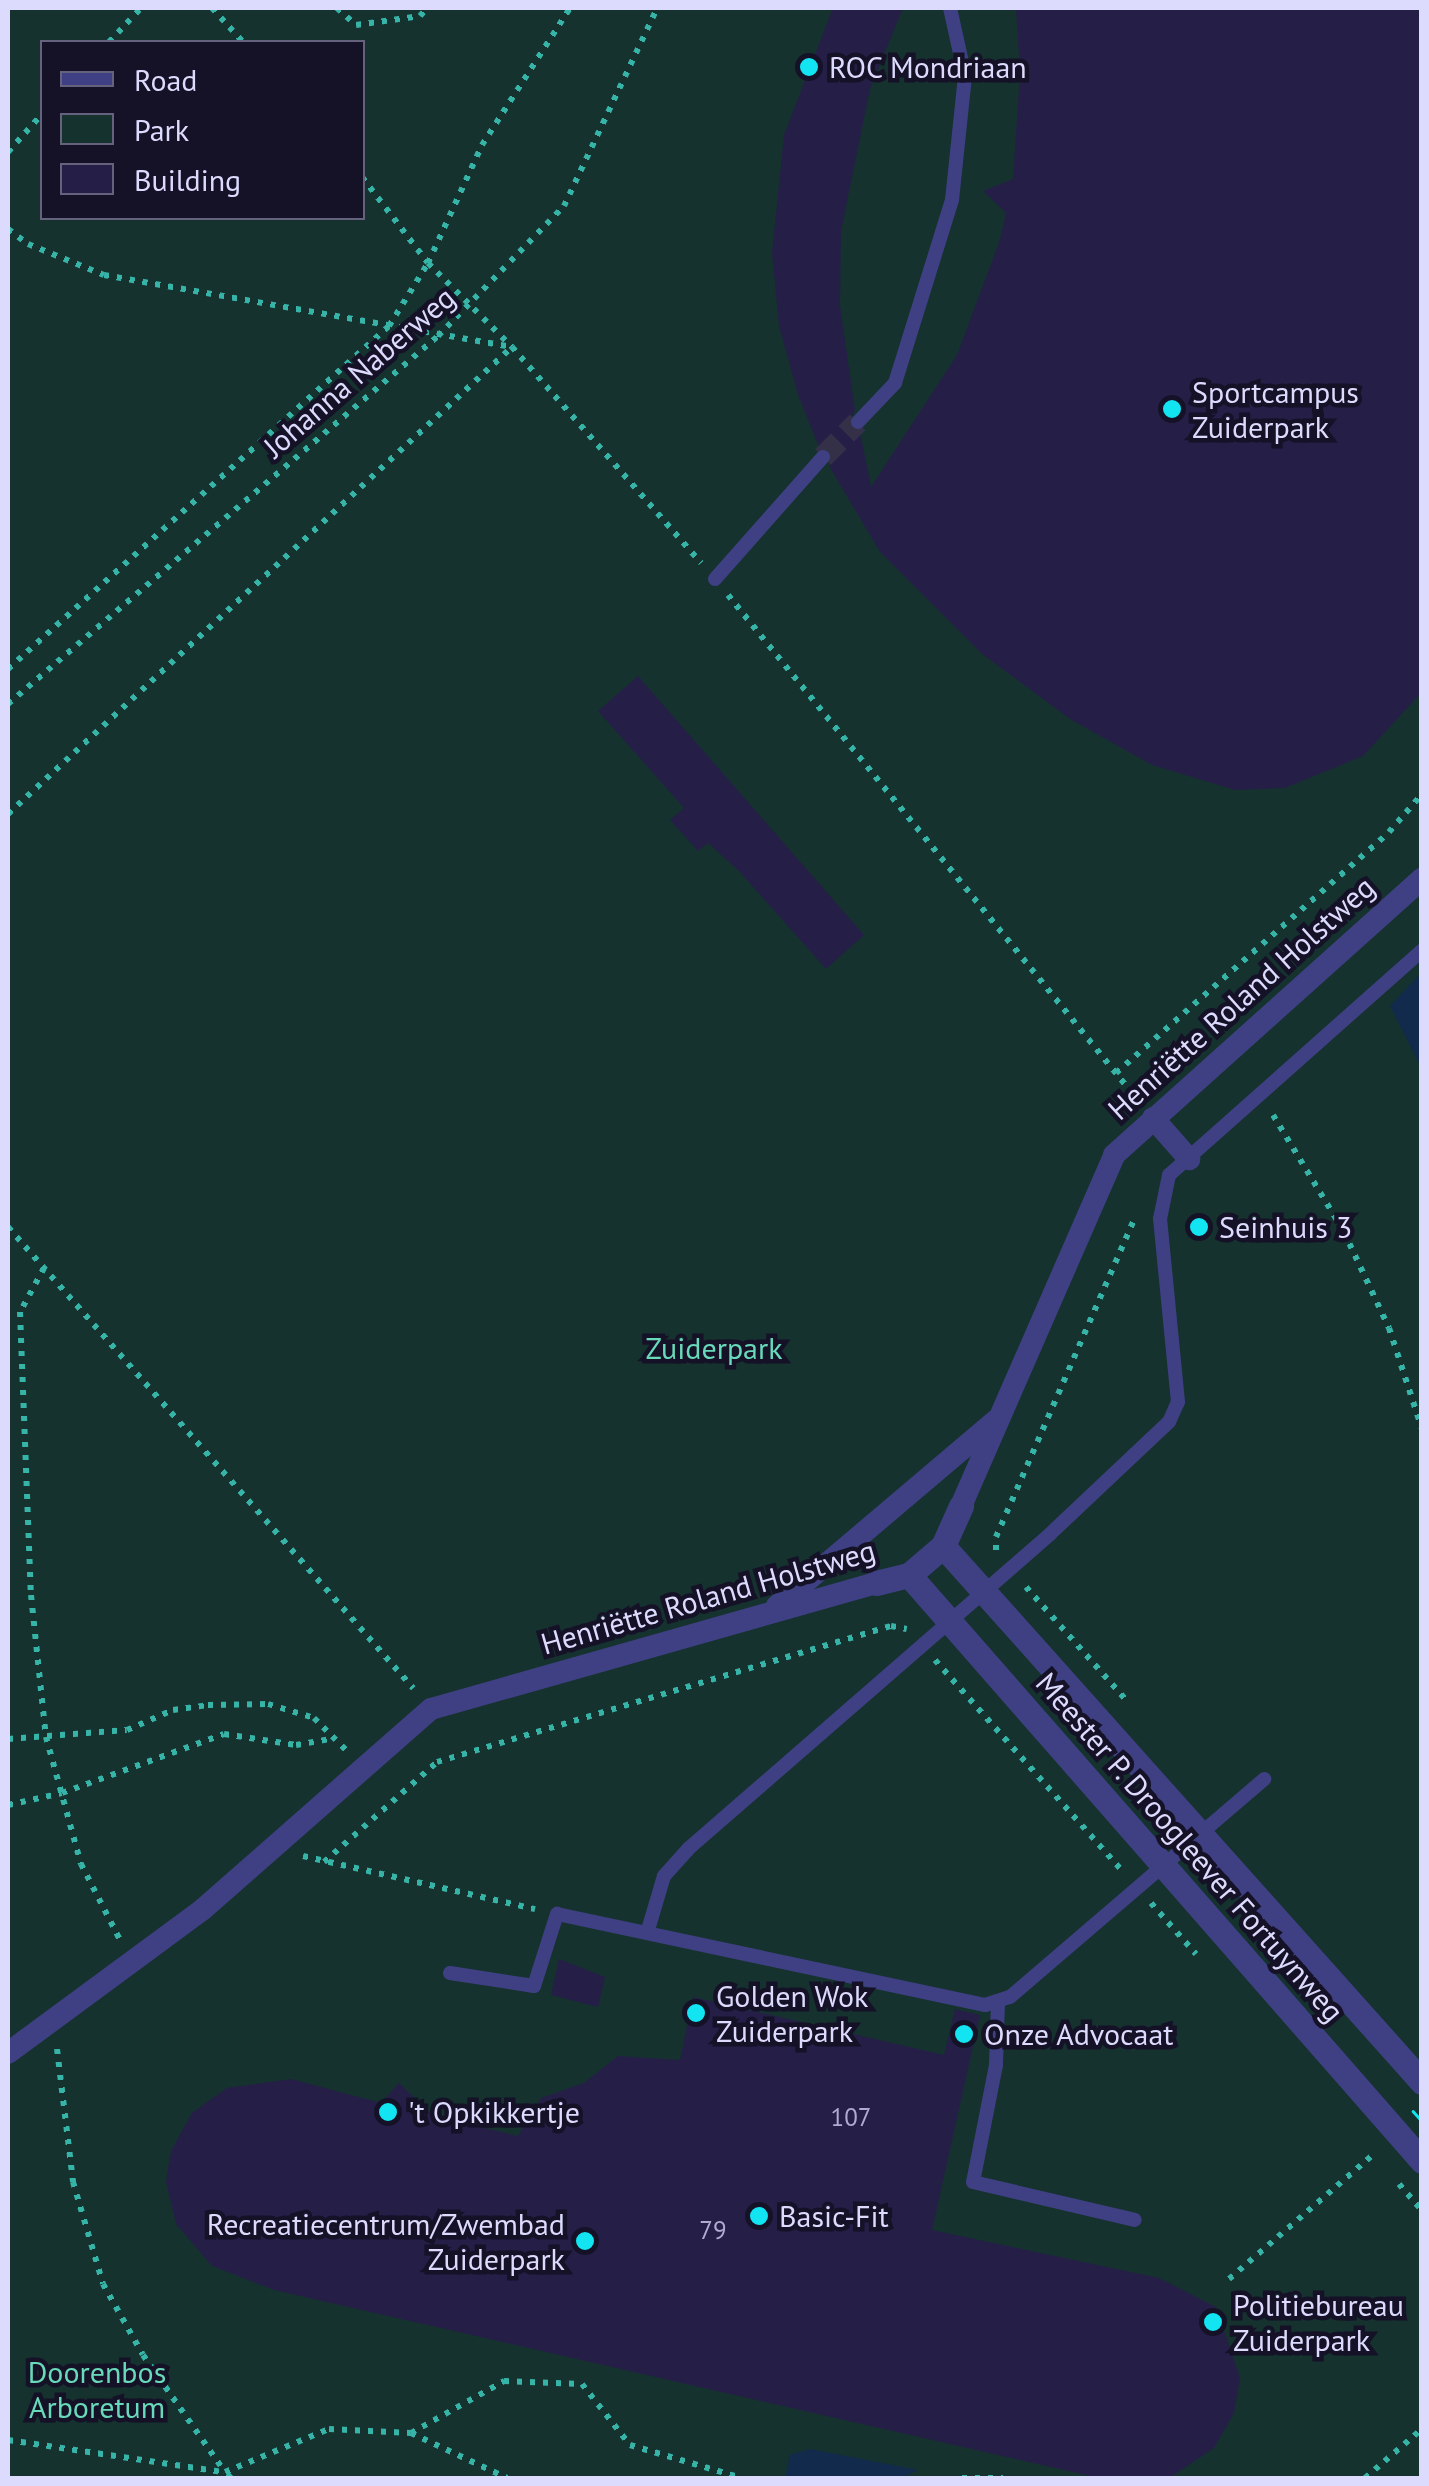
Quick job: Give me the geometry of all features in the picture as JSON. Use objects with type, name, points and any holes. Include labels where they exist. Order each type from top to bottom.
[{"type":"street","name":"Henriëtte Roland Holstweg","points":[[8,2053],[134,1962],[274,1846],[430,1708],[909,1576],[943,1546],[1107,1170],[1152,1118],[1422,879]]},
{"type":"street","points":[[1152,1118],[1188,1159]]},
{"type":"street","points":[[770,1612],[1003,1414]]},
{"type":"street","name":"Meester P. Droogleever Fortuynweg","points":[[943,1546],[1422,2082]]},
{"type":"street","name":"Meester P. Droogleever Fortuynweg","points":[[909,1576],[1422,2161]]},
{"type":"lane","points":[[858,422],[896,384],[952,200],[965,76],[950,8]]},
{"type":"lane","points":[[715,578],[823,458]]},
{"type":"lane","points":[[648,1930],[664,1876],[688,1849],[1153,1440],[1174,1412],[1160,1219],[1169,1174],[1422,950]]},
{"type":"lane","points":[[450,1974],[534,1986],[558,1914],[648,1930],[956,2002],[998,2001],[1139,1890],[1264,1779]]},
{"type":"lane","points":[[998,2001],[996,2065],[973,2182],[1135,2220]]},
{"type":"path","points":[[111,40],[141,8]]},
{"type":"path","points":[[212,8],[241,40]]},
{"type":"path","points":[[338,8],[356,26],[420,16],[427,8]]},
{"type":"path","points":[[8,669],[389,326],[428,263],[482,145],[570,8]]},
{"type":"path","name":"Johanna Naberweg","points":[[8,704],[438,336],[564,206],[657,8]]},
{"type":"path","points":[[8,152],[40,116]]},
{"type":"path","points":[[365,181],[428,263],[512,347],[715,578],[1152,1118]]},
{"type":"path","points":[[8,228],[28,244],[104,275],[512,347]]},
{"type":"path","points":[[8,814],[512,347]]},
{"type":"path","points":[[1116,1073],[1375,845],[1422,794]]},
{"type":"path","points":[[1272,1114],[1344,1232],[1390,1328],[1422,1429]]},
{"type":"path","points":[[1138,1713],[1010,1569],[996,1537],[1129,1226],[1169,1174]]},
{"type":"path","points":[[8,1227],[430,1708]]},
{"type":"path","points":[[44,1268],[20,1312],[31,1595],[46,1737],[81,1864],[134,1962]]},
{"type":"path","points":[[324,1862],[418,1774],[469,1750],[891,1626],[908,1630],[923,1646],[1204,1963]]},
{"type":"path","points":[[8,1739],[127,1730],[190,1708],[268,1704],[314,1718],[329,1739],[296,1745],[224,1734],[182,1744],[62,1793],[8,1804]]},
{"type":"path","points":[[274,1846],[324,1862],[558,1914]]},
{"type":"path","points":[[54,2023],[73,2182],[103,2284],[143,2355],[228,2475]]},
{"type":"path","points":[[1230,2279],[1397,2133]]},
{"type":"path","points":[[1360,2140],[1422,2210]]},
{"type":"path","points":[[411,2434],[504,2381],[582,2384],[630,2445],[742,2478]]},
{"type":"path","points":[[8,2440],[138,2454],[228,2475],[329,2429],[411,2434],[506,2478]]},
{"type":"path","points":[[1365,2478],[1422,2429]]},
{"type":"path","points":[[962,2478],[1002,2478]]},
{"type":"green space","name":"Zuiderpark","points":[[8,8],[1421,8],[1421,2478],[8,2478]]},
{"type":"water","points":[[1418,976],[1422,983],[1421,1067],[1390,1006]]},
{"type":"water","points":[[810,2449],[918,2470],[902,2478],[785,2478],[790,2455]]},
{"type":"building","name":"Sportcampus Zuiderpark","points":[[833,8],[903,8],[870,89],[841,231],[840,306],[855,410],[848,424],[860,432],[871,487],[957,355],[1000,240],[1006,213],[983,191],[1013,179],[1020,73],[1016,8],[1422,8],[1422,692],[1363,756],[1285,788],[1235,790],[1152,765],[1070,719],[982,654],[880,552],[829,466],[833,453],[819,447],[798,395],[779,326],[772,253],[784,135]]},
{"type":"building","points":[[638,676],[864,935],[826,969],[739,871],[708,843],[698,851],[670,820],[684,808],[598,711]]},
{"type":"building","points":[[559,1959],[605,1977],[598,2007],[551,1995]]},
{"type":"building","name":"Recreatiecentrum/Zwembad Zuiderpark","points":[[693,1997],[944,2055],[955,2009],[980,2015],[932,2230],[1159,2278],[1216,2307],[1240,2378],[1234,2413],[1214,2448],[1169,2478],[1099,2478],[274,2290],[212,2266],[176,2224],[166,2182],[171,2151],[192,2113],[227,2088],[291,2079],[381,2103],[399,2083],[433,2116],[518,2136],[541,2098],[584,2083],[618,2056],[680,2060]]},
{"type":"tunnel","points":[[823,457],[858,422]]},
{"type":"tram line","points":[[1413,2111],[1422,2121]]},
{"type":"place","name":"ROC Mondriaan","points":[[809,67]]},
{"type":"place","name":"Sportcampus Zuiderpark","points":[[1172,409]]},
{"type":"place","name":"Seinhuis 3","points":[[1199,1227]]},
{"type":"place","name":"Golden Wok Zuiderpark","points":[[696,2013]]},
{"type":"place","name":"Onze Advocaat","points":[[964,2034]]},
{"type":"place","name":"'t Opkikkertje","points":[[388,2112]]},
{"type":"place","name":"Basic-Fit","points":[[759,2216]]},
{"type":"place","name":"Recreatiecentrum/Zwembad Zuiderpark","points":[[585,2241]]},
{"type":"place","name":"Politiebureau Zuiderpark","points":[[1213,2322]]},
{"type":"park label","name":"Doorenbos Arboretum","points":[[97,2389]]}]
